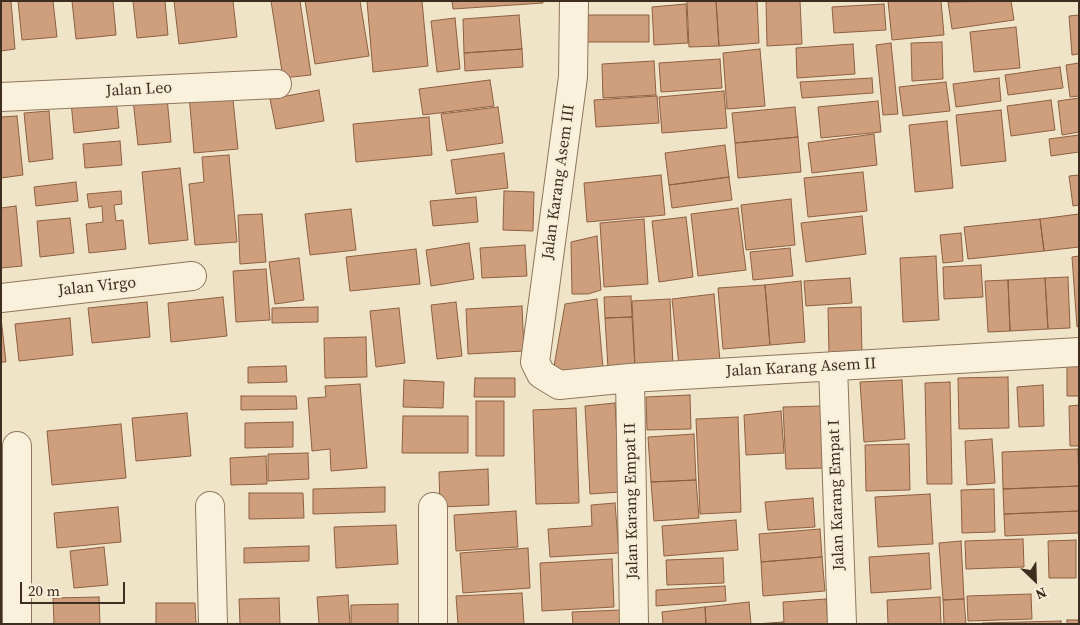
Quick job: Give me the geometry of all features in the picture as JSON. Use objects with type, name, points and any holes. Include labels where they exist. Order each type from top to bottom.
[{"type":"street","name":"Jalan Karang Asem III","points":[[535,362],[572,78],[574,1]]},
{"type":"street","name":"Jalan Leo","points":[[1,97],[277,84]]},
{"type":"street","name":"Jalan Virgo","points":[[1,298],[192,276]]},
{"type":"street","name":"Jalan Karang Asem II","points":[[535,362],[541,374],[559,385],[630,378],[1079,352]]},
{"type":"street","name":"Jalan Karang Empat I","points":[[833,366],[842,624]]},
{"type":"street","name":"Jalan Karang Empat II","points":[[630,378],[634,624]]},
{"type":"street","points":[[17,446],[17,624]]},
{"type":"street","points":[[210,506],[213,624]]},
{"type":"street","points":[[433,507],[433,624]]},
{"type":"building","points":[[1,1],[11,1],[15,49],[1,51]]},
{"type":"building","points":[[18,1],[53,1],[57,37],[22,40]]},
{"type":"building","points":[[72,1],[113,1],[116,35],[76,39]]},
{"type":"building","points":[[133,1],[165,1],[168,35],[137,38]]},
{"type":"building","points":[[174,1],[233,1],[237,37],[179,44]]},
{"type":"building","points":[[271,1],[300,1],[311,75],[283,78]]},
{"type":"building","points":[[305,1],[360,1],[369,56],[315,64]]},
{"type":"building","points":[[367,1],[422,1],[428,66],[373,72]]},
{"type":"building","points":[[452,1],[543,1],[543,3],[453,9]]},
{"type":"building","points":[[687,1],[716,1],[719,46],[689,47]]},
{"type":"building","points":[[716,1],[757,1],[759,43],[719,46]]},
{"type":"building","points":[[766,1],[800,1],[802,44],[767,46]]},
{"type":"building","points":[[888,1],[941,1],[944,35],[892,40]]},
{"type":"building","points":[[1011,1],[1014,20],[952,29],[948,2]]},
{"type":"building","points":[[686,4],[688,43],[654,45],[652,7]]},
{"type":"building","points":[[884,4],[886,30],[834,33],[832,7]]},
{"type":"building","points":[[519,15],[522,49],[464,53],[463,19]]},
{"type":"building","points":[[578,15],[649,15],[649,42],[577,42]]},
{"type":"building","points":[[1079,15],[1079,54],[1072,55],[1069,16]]},
{"type":"building","points":[[455,18],[460,69],[437,72],[431,21]]},
{"type":"building","points":[[1016,27],[1020,68],[974,72],[970,32]]},
{"type":"building","points":[[942,42],[943,79],[912,81],[911,43]]},
{"type":"building","points":[[891,43],[898,114],[883,115],[876,45]]},
{"type":"building","points":[[853,44],[855,74],[797,78],[796,48]]},
{"type":"building","points":[[522,49],[523,67],[465,71],[464,53]]},
{"type":"building","points":[[760,49],[765,106],[727,109],[723,53]]},
{"type":"building","points":[[720,59],[722,88],[661,92],[659,63]]},
{"type":"building","points":[[654,61],[656,95],[603,98],[602,64]]},
{"type":"building","points":[[1079,63],[1079,96],[1070,97],[1066,65]]},
{"type":"building","points":[[1060,67],[1063,88],[1008,95],[1005,75]]},
{"type":"building","points":[[872,78],[873,93],[802,98],[800,82]]},
{"type":"building","points":[[999,78],[1001,101],[956,107],[953,84]]},
{"type":"building","points":[[490,80],[494,106],[423,115],[419,89]]},
{"type":"building","points":[[946,82],[950,111],[903,116],[899,87]]},
{"type":"building","points":[[232,90],[238,149],[194,153],[189,95]]},
{"type":"building","points":[[319,90],[324,121],[276,129],[270,99]]},
{"type":"building","points":[[724,91],[727,128],[662,133],[659,97]]},
{"type":"building","points":[[657,96],[659,123],[596,127],[594,100]]},
{"type":"building","points":[[167,97],[171,142],[138,145],[133,100]]},
{"type":"building","points":[[116,98],[119,128],[74,133],[71,102]]},
{"type":"building","points":[[1079,98],[1079,132],[1062,135],[1058,101]]},
{"type":"building","points":[[1051,100],[1055,130],[1011,136],[1007,106]]},
{"type":"building","points":[[878,101],[881,132],[821,138],[818,107]]},
{"type":"building","points":[[498,107],[503,143],[447,151],[441,114]]},
{"type":"building","points":[[795,107],[798,137],[735,143],[732,113]]},
{"type":"building","points":[[1001,110],[1006,161],[961,166],[956,115]]},
{"type":"building","points":[[49,111],[53,159],[29,162],[24,113]]},
{"type":"building","points":[[17,116],[23,175],[1,178],[1,117]]},
{"type":"building","points":[[429,117],[432,155],[356,162],[353,124]]},
{"type":"building","points":[[947,121],[953,188],[915,192],[909,125]]},
{"type":"building","points":[[874,134],[877,165],[812,173],[808,143]]},
{"type":"building","points":[[1079,135],[1079,152],[1051,156],[1049,139]]},
{"type":"building","points":[[798,137],[801,172],[738,178],[735,143]]},
{"type":"building","points":[[120,141],[122,165],[85,168],[83,144]]},
{"type":"building","points":[[725,145],[729,177],[669,185],[665,153]]},
{"type":"building","points":[[504,153],[508,188],[456,194],[451,160]]},
{"type":"building","points":[[229,155],[237,242],[195,245],[189,184],[204,182],[202,157]]},
{"type":"building","points":[[180,168],[188,240],[149,244],[142,172]]},
{"type":"building","points":[[863,172],[867,211],[808,217],[804,178]]},
{"type":"building","points":[[661,175],[665,215],[587,222],[584,183]]},
{"type":"building","points":[[1079,175],[1079,205],[1073,206],[1069,176]]},
{"type":"building","points":[[729,177],[732,200],[672,208],[669,185]]},
{"type":"building","points":[[76,182],[78,201],[36,206],[34,187]]},
{"type":"building","points":[[121,191],[122,204],[114,205],[116,221],[123,220],[126,249],[89,253],[86,224],[103,222],[102,206],[89,208],[87,194]]},
{"type":"building","points":[[504,191],[534,192],[533,231],[503,230]]},
{"type":"building","points":[[476,197],[478,222],[433,226],[430,201]]},
{"type":"building","points":[[791,199],[795,245],[746,250],[741,205]]},
{"type":"building","points":[[16,206],[22,266],[1,268],[1,208]]},
{"type":"building","points":[[738,208],[746,270],[698,276],[691,214]]},
{"type":"building","points":[[351,209],[356,250],[310,255],[305,214]]},
{"type":"building","points":[[262,214],[266,262],[240,264],[238,215]]},
{"type":"building","points":[[1079,214],[1079,247],[1044,251],[1040,219]]},
{"type":"building","points":[[862,216],[866,254],[806,262],[801,223]]},
{"type":"building","points":[[686,217],[693,277],[659,282],[652,221]]},
{"type":"building","points":[[70,218],[74,253],[40,257],[37,221]]},
{"type":"building","points":[[644,219],[648,284],[604,287],[600,223]]},
{"type":"building","points":[[1040,219],[1044,251],[968,259],[964,227]]},
{"type":"building","points":[[961,233],[963,261],[943,263],[940,235]]},
{"type":"building","points":[[597,236],[601,290],[588,294],[572,294],[571,242]]},
{"type":"building","points":[[469,243],[474,279],[431,286],[426,250]]},
{"type":"building","points":[[525,245],[527,276],[482,278],[480,248]]},
{"type":"building","points":[[790,248],[793,276],[753,280],[750,252]]},
{"type":"building","points":[[416,249],[420,284],[350,291],[346,257]]},
{"type":"building","points":[[936,256],[939,320],[903,322],[900,258]]},
{"type":"building","points":[[1079,256],[1079,326],[1077,327],[1072,257]]},
{"type":"building","points":[[299,258],[304,300],[275,304],[269,262]]},
{"type":"building","points":[[981,265],[983,297],[944,299],[943,267]]},
{"type":"building","points":[[266,269],[270,320],[236,322],[233,271]]},
{"type":"building","points":[[1068,277],[1070,328],[1048,329],[1045,278]]},
{"type":"building","points":[[850,278],[852,303],[806,306],[804,281]]},
{"type":"building","points":[[1045,278],[1048,329],[1010,331],[1008,280]]},
{"type":"building","points":[[1008,280],[1010,331],[988,332],[985,281]]},
{"type":"building","points":[[801,281],[805,342],[770,345],[765,285]]},
{"type":"building","points":[[765,285],[770,345],[723,349],[718,288]]},
{"type":"building","points":[[714,294],[720,361],[679,366],[672,299]]},
{"type":"building","points":[[631,296],[632,317],[605,318],[604,297]]},
{"type":"building","points":[[223,297],[227,336],[171,342],[168,303]]},
{"type":"building","points":[[597,299],[603,368],[553,372],[565,304]]},
{"type":"building","points":[[670,299],[673,367],[635,368],[632,301]]},
{"type":"building","points":[[147,302],[150,337],[92,343],[88,308]]},
{"type":"building","points":[[456,302],[462,356],[437,359],[431,305]]},
{"type":"building","points":[[522,306],[524,351],[468,354],[466,309]]},
{"type":"building","points":[[318,307],[318,322],[272,323],[272,308]]},
{"type":"building","points":[[861,307],[862,354],[829,354],[828,308]]},
{"type":"building","points":[[399,308],[405,363],[376,367],[370,311]]},
{"type":"building","points":[[632,317],[635,366],[608,368],[605,318]]},
{"type":"building","points":[[1,318],[6,362],[1,362]]},
{"type":"building","points":[[70,318],[73,355],[19,361],[15,324]]},
{"type":"building","points":[[366,337],[367,377],[325,378],[324,338]]},
{"type":"building","points":[[1067,361],[1079,361],[1079,396],[1067,396]]},
{"type":"building","points":[[286,366],[287,382],[248,383],[248,367]]},
{"type":"building","points":[[1008,377],[1009,428],[959,429],[958,378]]},
{"type":"building","points":[[475,378],[515,378],[515,397],[474,397]]},
{"type":"building","points":[[404,380],[444,382],[443,408],[403,407]]},
{"type":"building","points":[[902,380],[905,439],[864,442],[860,382]]},
{"type":"building","points":[[950,382],[952,484],[927,484],[925,383]]},
{"type":"building","points":[[360,384],[367,468],[331,471],[330,449],[312,451],[308,398],[326,397],[325,386]]},
{"type":"building","points":[[1043,385],[1044,426],[1019,427],[1017,387]]},
{"type":"building","points":[[690,395],[691,429],[647,430],[646,397]]},
{"type":"building","points":[[241,396],[296,396],[297,409],[241,410]]},
{"type":"building","points":[[476,401],[504,401],[504,456],[476,456]]},
{"type":"building","points":[[615,403],[620,492],[590,494],[585,406]]},
{"type":"building","points":[[1079,405],[1079,446],[1070,446],[1069,406]]},
{"type":"building","points":[[822,406],[824,468],[786,469],[783,407]]},
{"type":"building","points":[[576,408],[579,503],[536,504],[533,410]]},
{"type":"building","points":[[781,411],[784,453],[746,455],[744,415]]},
{"type":"building","points":[[187,413],[191,456],[136,461],[132,418]]},
{"type":"building","points":[[403,416],[468,416],[468,453],[402,453]]},
{"type":"building","points":[[738,417],[741,512],[700,514],[696,419]]},
{"type":"building","points":[[293,422],[293,447],[245,448],[245,423]]},
{"type":"building","points":[[121,424],[126,478],[52,485],[47,431]]},
{"type":"building","points":[[694,434],[696,480],[651,482],[648,437]]},
{"type":"building","points":[[992,439],[995,483],[967,485],[965,441]]},
{"type":"building","points":[[909,444],[910,490],[866,491],[865,445]]},
{"type":"building","points":[[1078,449],[1079,486],[1003,489],[1002,452]]},
{"type":"building","points":[[308,453],[309,479],[268,481],[268,454]]},
{"type":"building","points":[[266,456],[267,484],[231,485],[230,458]]},
{"type":"building","points":[[488,469],[489,505],[440,507],[439,472]]},
{"type":"building","points":[[696,480],[699,518],[654,521],[651,482]]},
{"type":"building","points":[[1079,486],[1079,511],[1004,514],[1003,489]]},
{"type":"building","points":[[385,487],[385,512],[313,514],[313,489]]},
{"type":"building","points":[[994,489],[995,532],[962,533],[961,490]]},
{"type":"building","points":[[249,493],[303,493],[304,518],[249,519]]},
{"type":"building","points":[[930,494],[933,544],[878,547],[875,497]]},
{"type":"building","points":[[813,498],[815,527],[768,530],[765,502]]},
{"type":"building","points":[[615,503],[619,553],[550,557],[548,529],[592,526],[591,505]]},
{"type":"building","points":[[118,507],[121,542],[57,548],[54,513]]},
{"type":"building","points":[[516,511],[518,547],[456,551],[454,515]]},
{"type":"building","points":[[1079,511],[1079,533],[1005,536],[1004,514]]},
{"type":"building","points":[[736,520],[738,550],[664,556],[662,526]]},
{"type":"building","points":[[396,525],[398,564],[336,568],[334,527]]},
{"type":"building","points":[[820,529],[822,557],[761,562],[759,534]]},
{"type":"building","points":[[1023,539],[1024,567],[966,569],[965,541]]},
{"type":"building","points":[[1076,540],[1076,578],[1049,578],[1048,541]]},
{"type":"building","points":[[961,541],[964,599],[943,600],[939,543]]},
{"type":"building","points":[[309,546],[309,561],[244,563],[244,548]]},
{"type":"building","points":[[104,547],[108,585],[74,588],[70,551]]},
{"type":"building","points":[[528,548],[530,588],[463,593],[460,553]]},
{"type":"building","points":[[929,553],[931,589],[871,593],[869,557]]},
{"type":"building","points":[[822,557],[825,591],[763,596],[761,562]]},
{"type":"building","points":[[723,558],[724,583],[667,585],[666,560]]},
{"type":"building","points":[[612,559],[614,607],[542,611],[540,563]]},
{"type":"building","points":[[725,586],[726,601],[656,606],[656,590]]},
{"type":"building","points":[[522,593],[524,624],[458,624],[456,596]]},
{"type":"building","points":[[1031,594],[1032,619],[968,621],[967,596]]},
{"type":"building","points":[[348,595],[350,624],[319,624],[317,597]]},
{"type":"building","points":[[99,597],[100,624],[54,624],[53,598]]},
{"type":"building","points":[[940,597],[941,624],[888,624],[887,600]]},
{"type":"building","points":[[279,598],[280,624],[240,624],[239,599]]},
{"type":"building","points":[[826,599],[828,624],[784,624],[783,602]]},
{"type":"building","points":[[964,599],[966,624],[944,624],[943,600]]},
{"type":"building","points":[[749,602],[751,624],[706,624],[705,607]]},
{"type":"building","points":[[156,603],[195,603],[196,624],[156,624]]},
{"type":"building","points":[[398,604],[398,624],[351,624],[351,605]]},
{"type":"building","points":[[705,607],[706,624],[663,624],[662,612]]},
{"type":"building","points":[[621,610],[622,624],[573,624],[572,612]]},
{"type":"building","points":[[1067,620],[1079,620],[1079,624],[1067,624]]},
{"type":"building","points":[[1061,621],[1061,624],[982,624],[982,623]]},
{"type":"building","points":[[783,622],[783,624],[756,624]]}]
